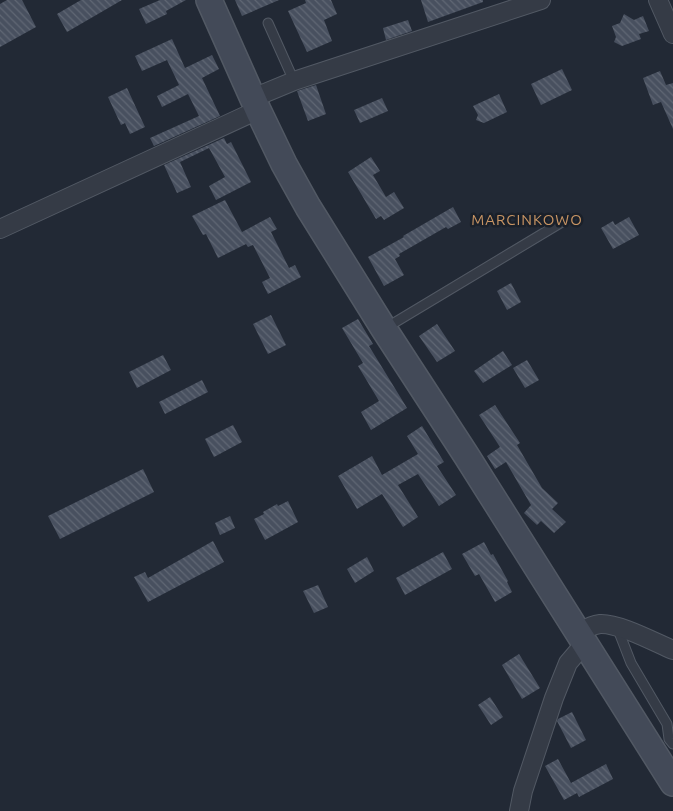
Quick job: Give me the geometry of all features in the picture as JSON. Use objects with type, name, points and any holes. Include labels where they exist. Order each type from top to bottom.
[{"type":"street","points":[[209,0],[284,164],[308,207],[673,783]]},
{"type":"street","points":[[0,228],[256,104],[294,81],[541,0]]},
{"type":"street","points":[[658,0],[673,34]]},
{"type":"street","points":[[519,811],[523,791],[554,698],[568,663],[590,626],[600,624],[617,626],[673,650]]},
{"type":"lane","points":[[268,23],[294,81]]},
{"type":"lane","points":[[384,329],[562,222]]},
{"type":"lane","points":[[617,626],[631,663],[667,724],[669,738],[673,744]]},
{"type":"building","points":[[7,0],[22,0],[36,27],[0,47],[0,4]]},
{"type":"building","points":[[81,0],[122,0],[67,32],[57,14]]},
{"type":"building","points":[[160,0],[186,0],[166,11],[167,14],[146,24],[139,9]]},
{"type":"building","points":[[235,0],[279,0],[242,16]]},
{"type":"building","points":[[305,0],[331,0],[337,14],[324,20],[332,41],[307,52],[288,11],[306,3]]},
{"type":"building","points":[[421,0],[483,0],[483,2],[428,22]]},
{"type":"building","points":[[624,14],[634,20],[643,16],[649,31],[639,34],[641,39],[622,46],[614,42],[616,37],[612,26],[620,23]]},
{"type":"building","points":[[408,20],[412,31],[386,40],[383,28]]},
{"type":"building","points":[[172,39],[185,68],[212,55],[219,69],[202,78],[220,116],[154,146],[150,138],[199,116],[188,94],[162,107],[157,96],[179,85],[167,60],[142,71],[135,56]]},
{"type":"building","points":[[562,69],[572,90],[541,105],[531,84]]},
{"type":"building","points":[[660,71],[666,85],[673,83],[673,129],[661,102],[653,105],[643,78]]},
{"type":"building","points":[[316,85],[326,114],[308,121],[297,91]]},
{"type":"building","points":[[127,88],[145,127],[130,134],[125,123],[121,125],[108,97]]},
{"type":"building","points":[[499,94],[507,112],[484,123],[476,120],[478,115],[473,106]]},
{"type":"building","points":[[382,98],[388,111],[360,123],[354,110]]},
{"type":"building","points":[[224,138],[227,144],[231,142],[251,182],[216,200],[209,186],[225,177],[209,148],[180,162],[191,187],[177,193],[164,165]]},
{"type":"building","points":[[371,157],[380,171],[373,175],[386,197],[394,192],[404,208],[384,220],[381,216],[376,219],[348,172]]},
{"type":"building","points":[[225,200],[242,232],[270,217],[277,229],[271,232],[289,268],[295,265],[301,277],[268,294],[262,282],[270,278],[253,245],[248,247],[246,244],[218,258],[206,234],[203,235],[192,216]]},
{"type":"building","points":[[453,207],[461,222],[448,229],[446,227],[399,254],[400,256],[395,259],[404,275],[384,286],[368,257]]},
{"type":"building","points":[[629,217],[639,235],[613,249],[601,228],[613,221],[615,225]]},
{"type":"building","points":[[511,283],[521,302],[507,310],[497,291]]},
{"type":"building","points":[[271,315],[286,345],[268,354],[253,324]]},
{"type":"building","points":[[358,319],[373,344],[369,346],[407,408],[371,430],[361,412],[379,401],[358,366],[363,363],[342,328]]},
{"type":"building","points":[[437,324],[455,351],[437,362],[419,336]]},
{"type":"building","points":[[503,351],[512,365],[483,383],[474,371]]},
{"type":"building","points":[[163,355],[171,370],[137,388],[129,372]]},
{"type":"building","points":[[527,360],[539,380],[525,388],[513,368]]},
{"type":"building","points":[[202,380],[208,392],[165,414],[159,402]]},
{"type":"building","points":[[495,405],[520,443],[517,445],[542,488],[558,503],[552,509],[566,522],[554,533],[541,521],[537,525],[524,513],[531,505],[506,462],[495,469],[487,456],[500,447],[479,415]]},
{"type":"building","points":[[233,425],[242,442],[214,457],[205,439]]},
{"type":"building","points":[[422,426],[444,462],[437,466],[456,495],[439,506],[418,474],[398,485],[418,517],[403,527],[382,494],[357,509],[338,476],[372,456],[382,475],[418,454],[407,436]]},
{"type":"building","points":[[143,469],[154,492],[60,539],[48,516]]},
{"type":"building","points":[[288,501],[298,522],[265,540],[254,519],[277,504],[278,506]]},
{"type":"building","points":[[230,516],[235,528],[220,535],[215,523]]},
{"type":"building","points":[[213,541],[224,562],[148,602],[134,577],[145,572],[148,578]]},
{"type":"building","points":[[484,542],[491,555],[493,554],[512,592],[495,602],[479,574],[475,576],[462,554]]},
{"type":"building","points":[[443,552],[452,569],[405,595],[396,578]]},
{"type":"building","points":[[367,557],[374,571],[355,583],[347,569]]},
{"type":"building","points":[[318,585],[328,607],[314,613],[303,591]]},
{"type":"building","points":[[519,654],[540,688],[522,699],[502,665]]},
{"type":"building","points":[[490,697],[503,717],[491,725],[478,705]]},
{"type":"building","points":[[572,712],[586,740],[571,748],[557,721]]},
{"type":"building","points":[[558,759],[571,783],[606,764],[613,779],[579,797],[577,793],[564,800],[545,766]]},
{"type":"district","name":"MARCINKOWO","points":[[527,220]]}]
